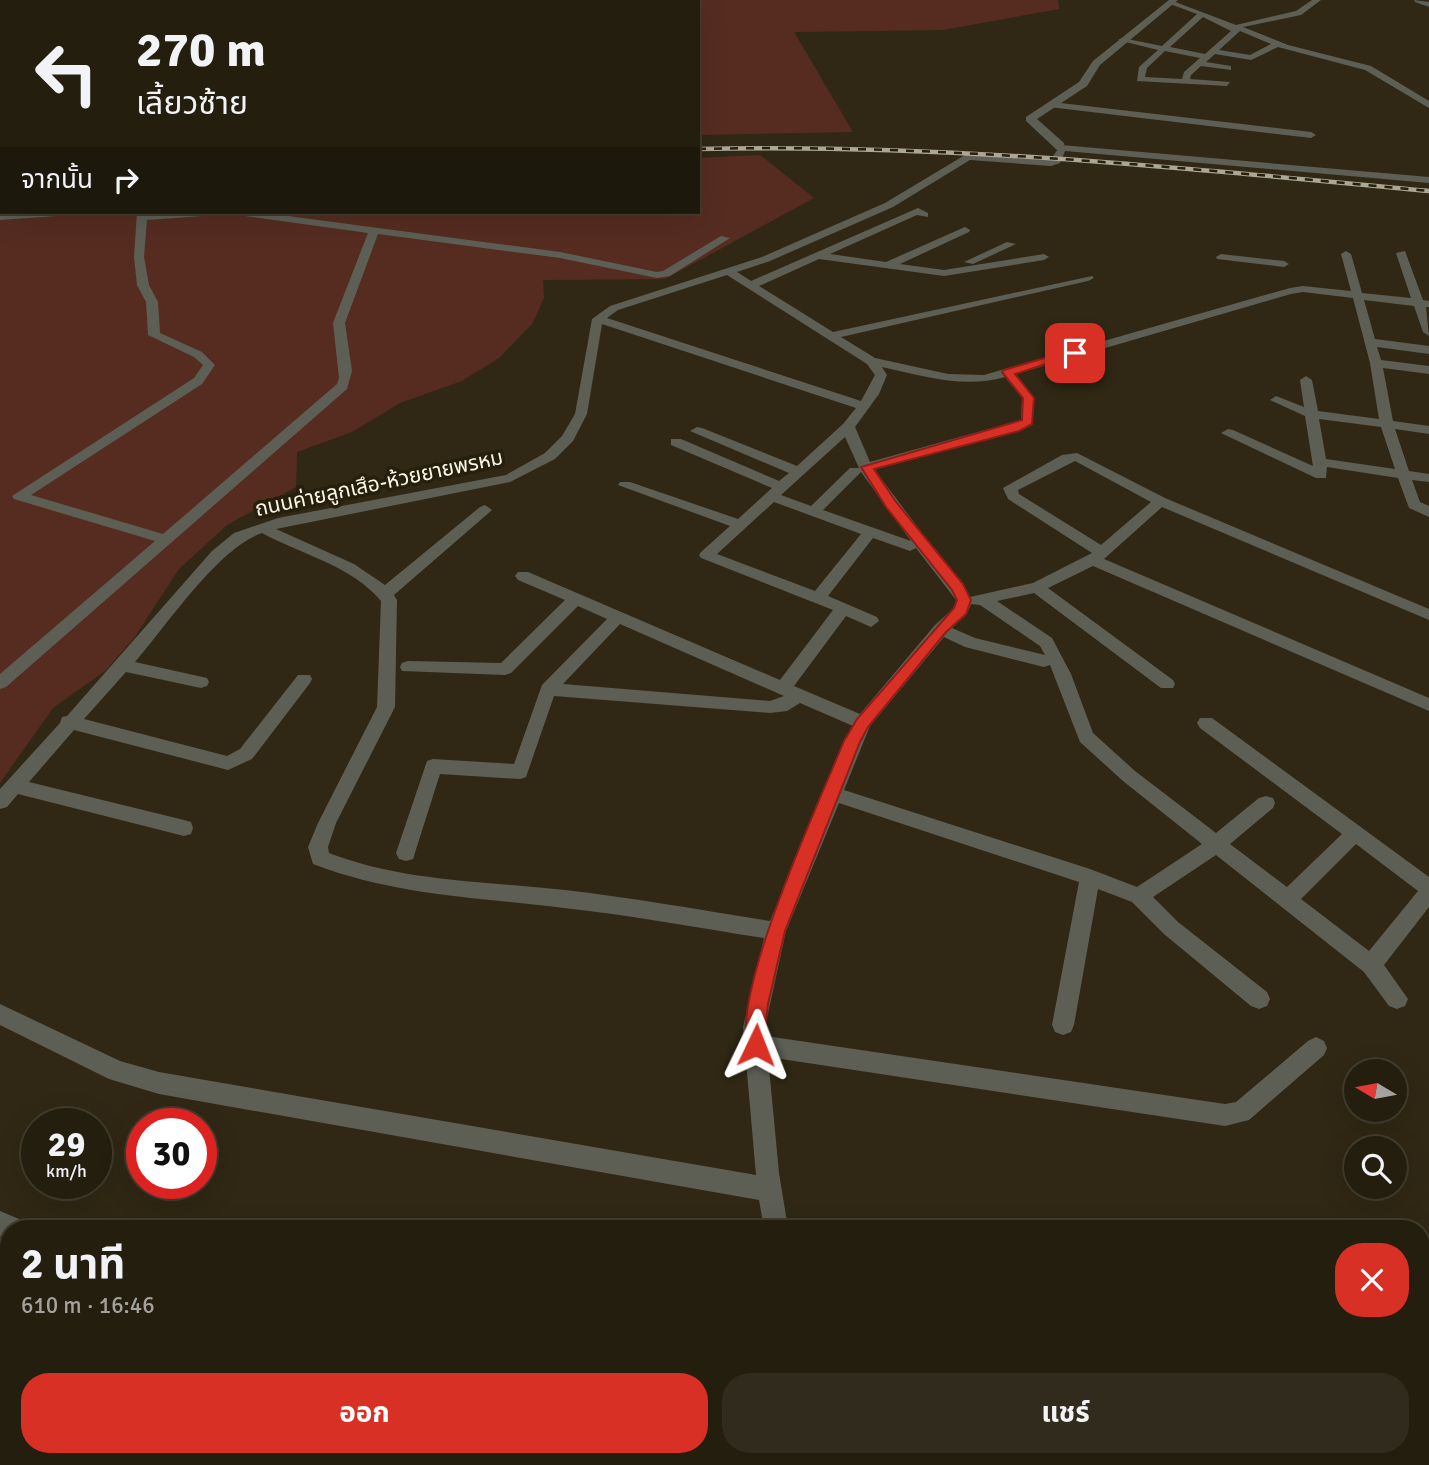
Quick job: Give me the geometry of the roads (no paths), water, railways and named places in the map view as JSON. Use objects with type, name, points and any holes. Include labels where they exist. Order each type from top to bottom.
[{"type":"street","points":[[1235,27],[1298,13],[1317,0]]},
{"type":"street","points":[[1418,0],[1429,5]]},
{"type":"street","points":[[598,319],[614,309],[652,294],[766,259],[889,205],[968,158],[1051,163],[1057,161],[1061,148],[1059,143],[1030,119],[1083,85],[1097,63],[1173,1],[1285,47],[1368,68],[1429,105]]},
{"type":"street","points":[[1186,82],[1187,74],[1237,30],[1199,17],[1143,67],[1140,79],[1227,85]]},
{"type":"street","points":[[1122,40],[1207,57],[1251,58],[1275,45]]},
{"type":"street","points":[[1207,57],[1228,68]]},
{"type":"street","points":[[1052,105],[1199,117],[1311,135]]},
{"type":"street","points":[[1061,148],[1429,180]]},
{"type":"street","points":[[0,217],[43,214]]},
{"type":"street","points":[[142,214],[139,257],[144,285],[152,302],[154,335],[165,342],[202,355],[209,365],[198,381],[19,496],[165,539]]},
{"type":"street","points":[[252,214],[560,256],[657,275],[666,274],[725,238]]},
{"type":"street","points":[[755,287],[888,228]]},
{"type":"street","points":[[0,683],[343,386],[347,368],[339,323],[374,230]]},
{"type":"street","points":[[845,247],[885,265],[965,230]]},
{"type":"street","points":[[944,273],[1010,244]]},
{"type":"street","points":[[1401,253],[1424,303],[1429,332]]},
{"type":"street","points":[[1346,254],[1376,363],[1387,425],[1414,505],[1429,512]]},
{"type":"street","points":[[822,257],[944,273],[1044,257]]},
{"type":"street","points":[[1222,257],[1283,259],[1290,291]]},
{"type":"street","points":[[729,272],[871,361],[968,380],[1008,372],[1290,291],[1303,289],[1424,303]]},
{"type":"street","points":[[831,336],[1088,278]]},
{"type":"street","points":[[598,319],[864,405]]},
{"type":"street","name":"ถนนค่ายลูกเสึอ-ห้วยยายพรหม","points":[[0,802],[217,554],[239,536],[263,528],[510,478],[531,468],[568,438],[581,414],[598,319]]},
{"type":"street","points":[[1370,342],[1429,350]]},
{"type":"street","points":[[871,361],[881,376],[848,427],[706,555],[872,621]]},
{"type":"street","points":[[1376,363],[1429,370]]},
{"type":"street","points":[[814,511],[861,469],[1014,428],[1027,422],[1028,398],[1008,372]]},
{"type":"street","points":[[1228,433],[1321,475],[1306,380]]},
{"type":"street","points":[[1276,400],[1311,414],[1429,430]]},
{"type":"street","points":[[848,427],[861,469],[958,588],[1046,642],[1063,674],[1086,737],[1129,776],[1371,965],[1397,999]]},
{"type":"street","points":[[697,431],[797,471]]},
{"type":"street","points":[[676,442],[814,511],[909,546]]},
{"type":"street","points":[[1429,615],[1160,501],[1077,457],[1067,458],[1010,488],[1013,495],[1097,556],[1429,705]]},
{"type":"street","points":[[1319,462],[1429,478]]},
{"type":"street","points":[[625,485],[739,524]]},
{"type":"street","points":[[775,1220],[754,1027],[760,993],[776,931],[831,793],[863,723],[941,629],[974,600],[1037,587],[1097,556],[1160,501]]},
{"type":"street","points":[[385,594],[485,510]]},
{"type":"street","points":[[263,528],[353,571],[380,587],[389,600],[386,707],[327,823],[318,847],[320,858],[343,868],[445,888],[563,899],[776,931]]},
{"type":"street","points":[[818,599],[870,532]]},
{"type":"street","points":[[523,576],[863,723]]},
{"type":"street","points":[[1037,587],[1167,684]]},
{"type":"street","points":[[408,667],[505,669],[575,599]]},
{"type":"street","points":[[548,689],[781,706],[843,608]]},
{"type":"street","points":[[406,853],[433,766],[520,772],[548,689],[618,617]]},
{"type":"street","points":[[941,629],[971,643],[1044,662]]},
{"type":"street","points":[[121,665],[201,682]]},
{"type":"street","points":[[68,722],[228,762],[239,760],[304,679]]},
{"type":"street","points":[[1206,723],[1429,890],[1371,965]]},
{"type":"street","points":[[13,786],[184,828]]},
{"type":"street","points":[[831,793],[1090,877],[1139,896],[1171,928],[1259,999]]},
{"type":"street","points":[[1139,896],[1216,844],[1266,803]]},
{"type":"street","points":[[1286,901],[1354,834]]},
{"type":"street","points":[[1063,1025],[1090,877]]},
{"type":"street","points":[[0,1014],[117,1071],[159,1083],[770,1190]]},
{"type":"street","points":[[756,1045],[1226,1115],[1241,1112],[1317,1048]]},
{"type":"railway","points":[[700,149],[881,150],[1064,159],[1429,191]]}]
